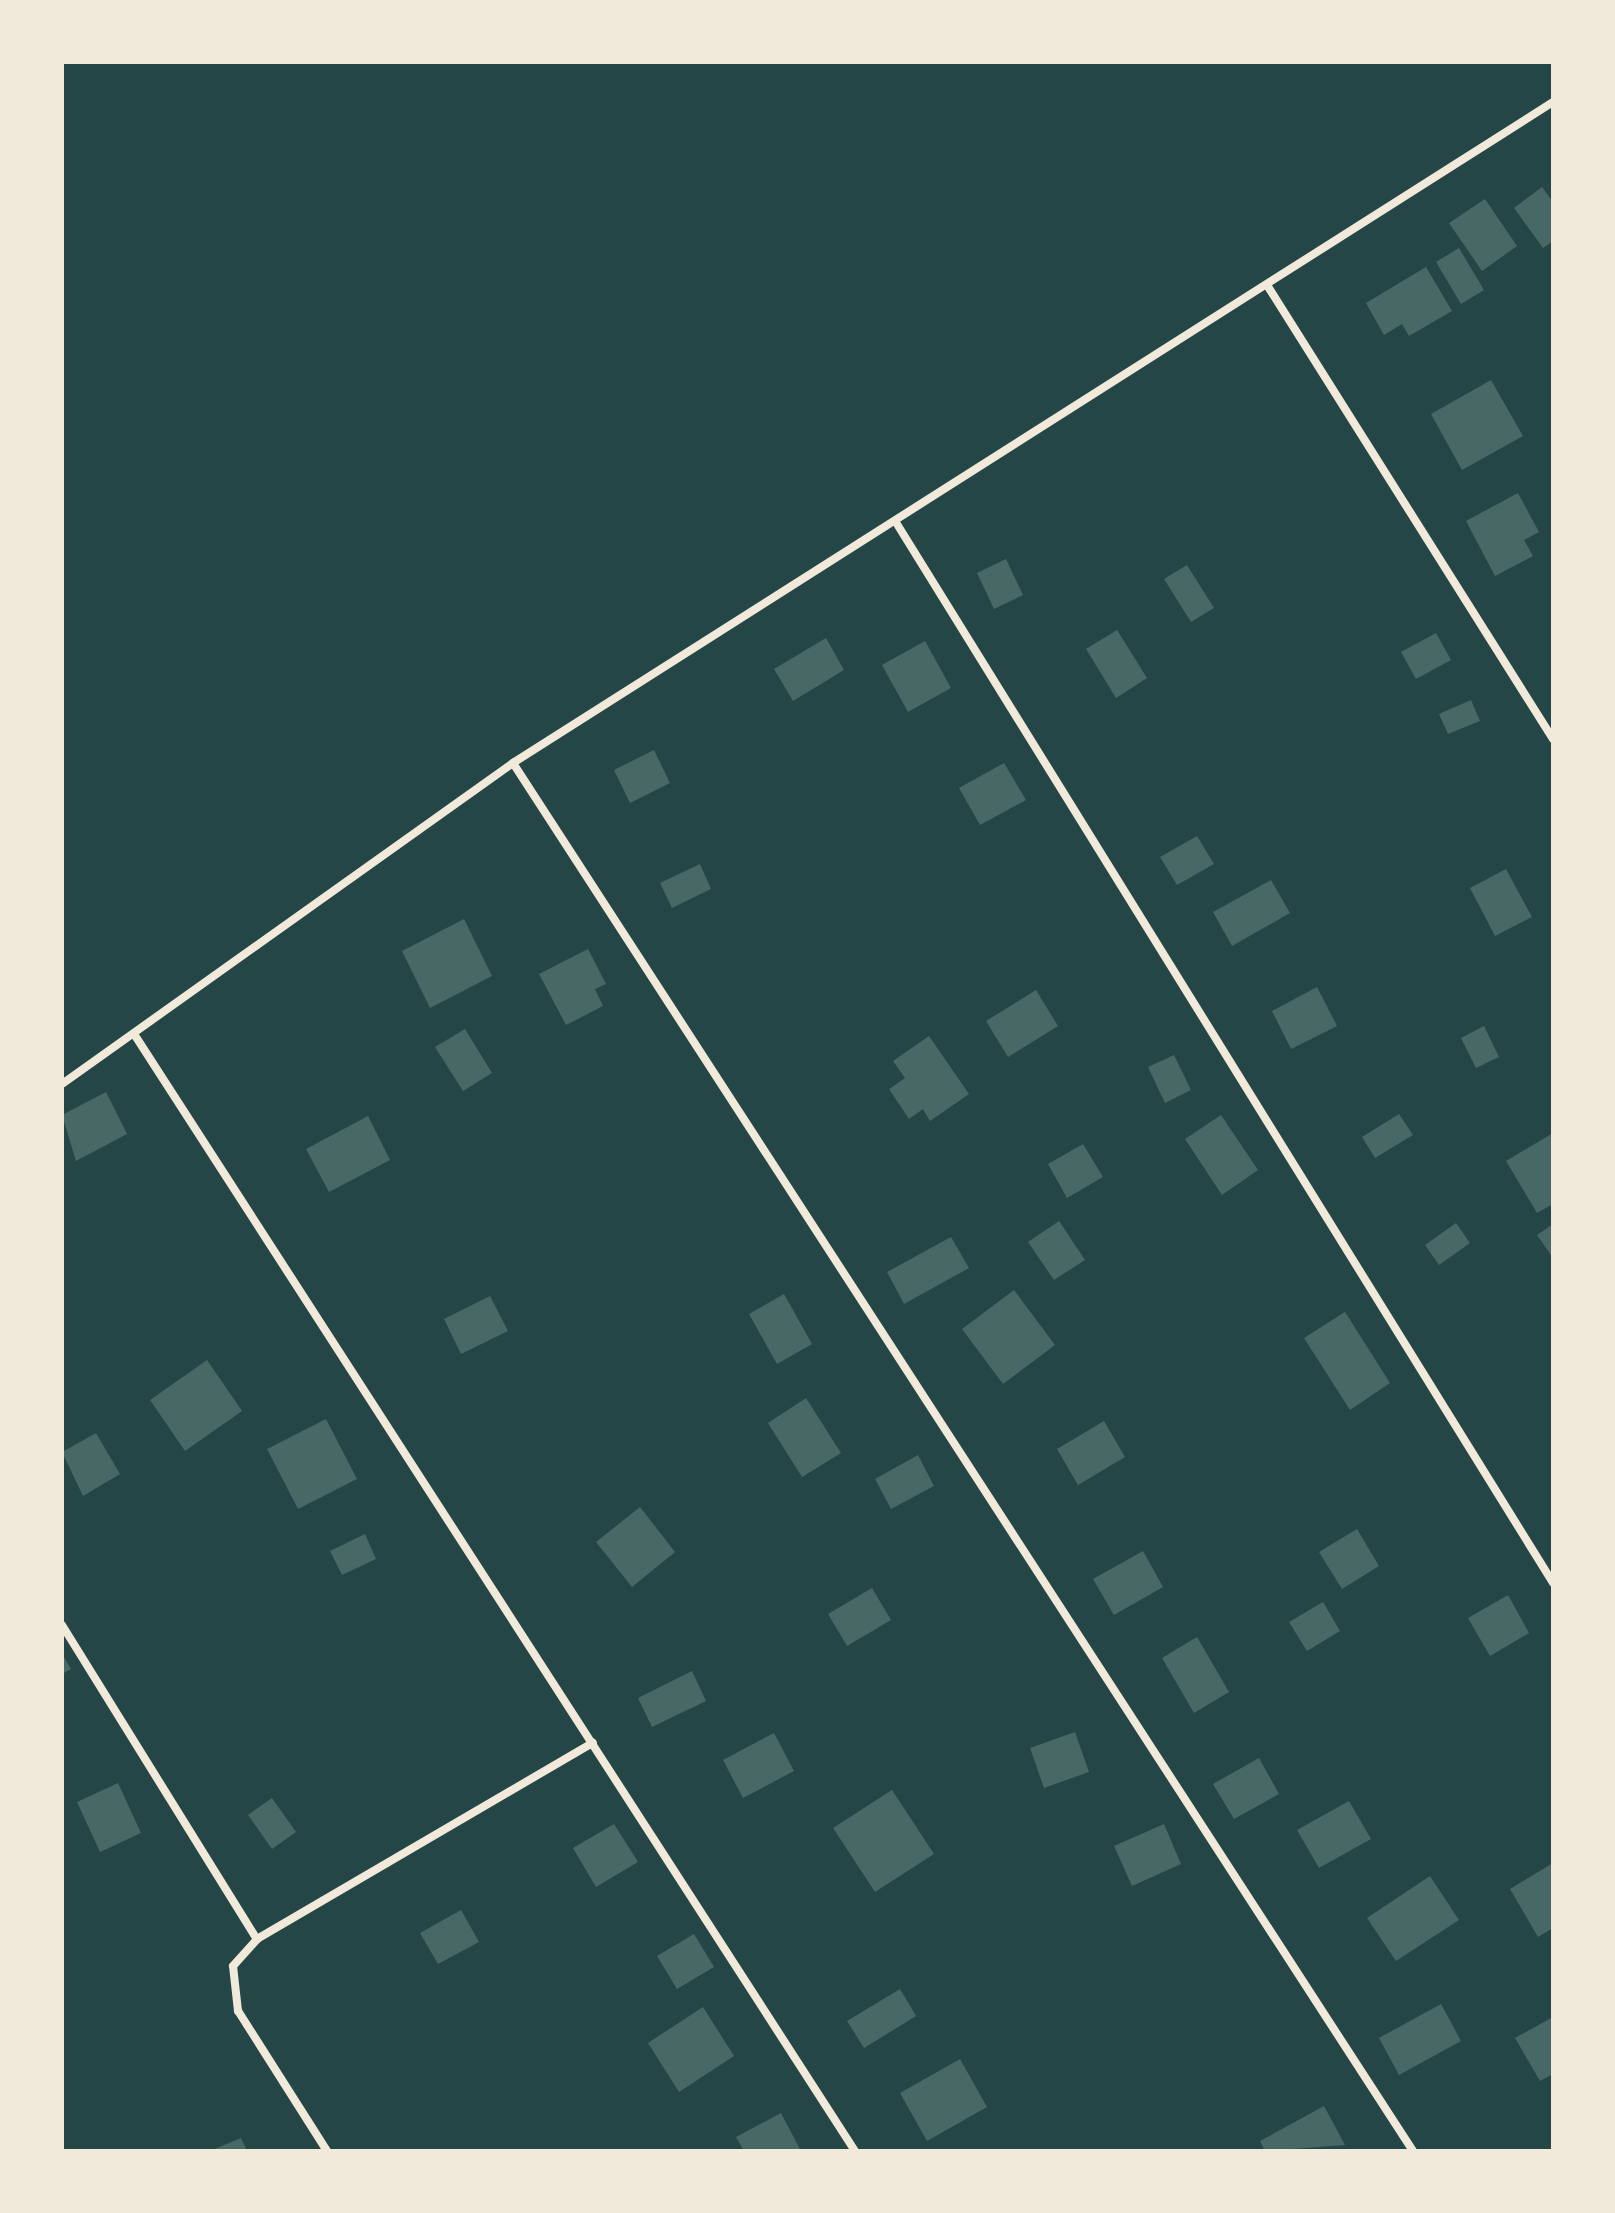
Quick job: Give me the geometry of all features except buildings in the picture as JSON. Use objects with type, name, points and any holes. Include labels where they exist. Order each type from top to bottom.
[{"type":"street","points":[[62,1084],[136,1037],[513,763],[897,524],[1553,102]]},
{"type":"street","points":[[1267,285],[1553,739]]},
{"type":"street","points":[[897,524],[1553,1583]]},
{"type":"street","points":[[513,763],[1413,2151]]},
{"type":"street","points":[[136,1037],[855,2151]]},
{"type":"street","points":[[62,1625],[257,1939]]},
{"type":"street","points":[[327,2151],[238,2011],[233,1966],[257,1939],[593,1743]]},
{"type":"shaded area","points":[[62,62],[1553,62],[1553,2151],[62,2151]]}]
